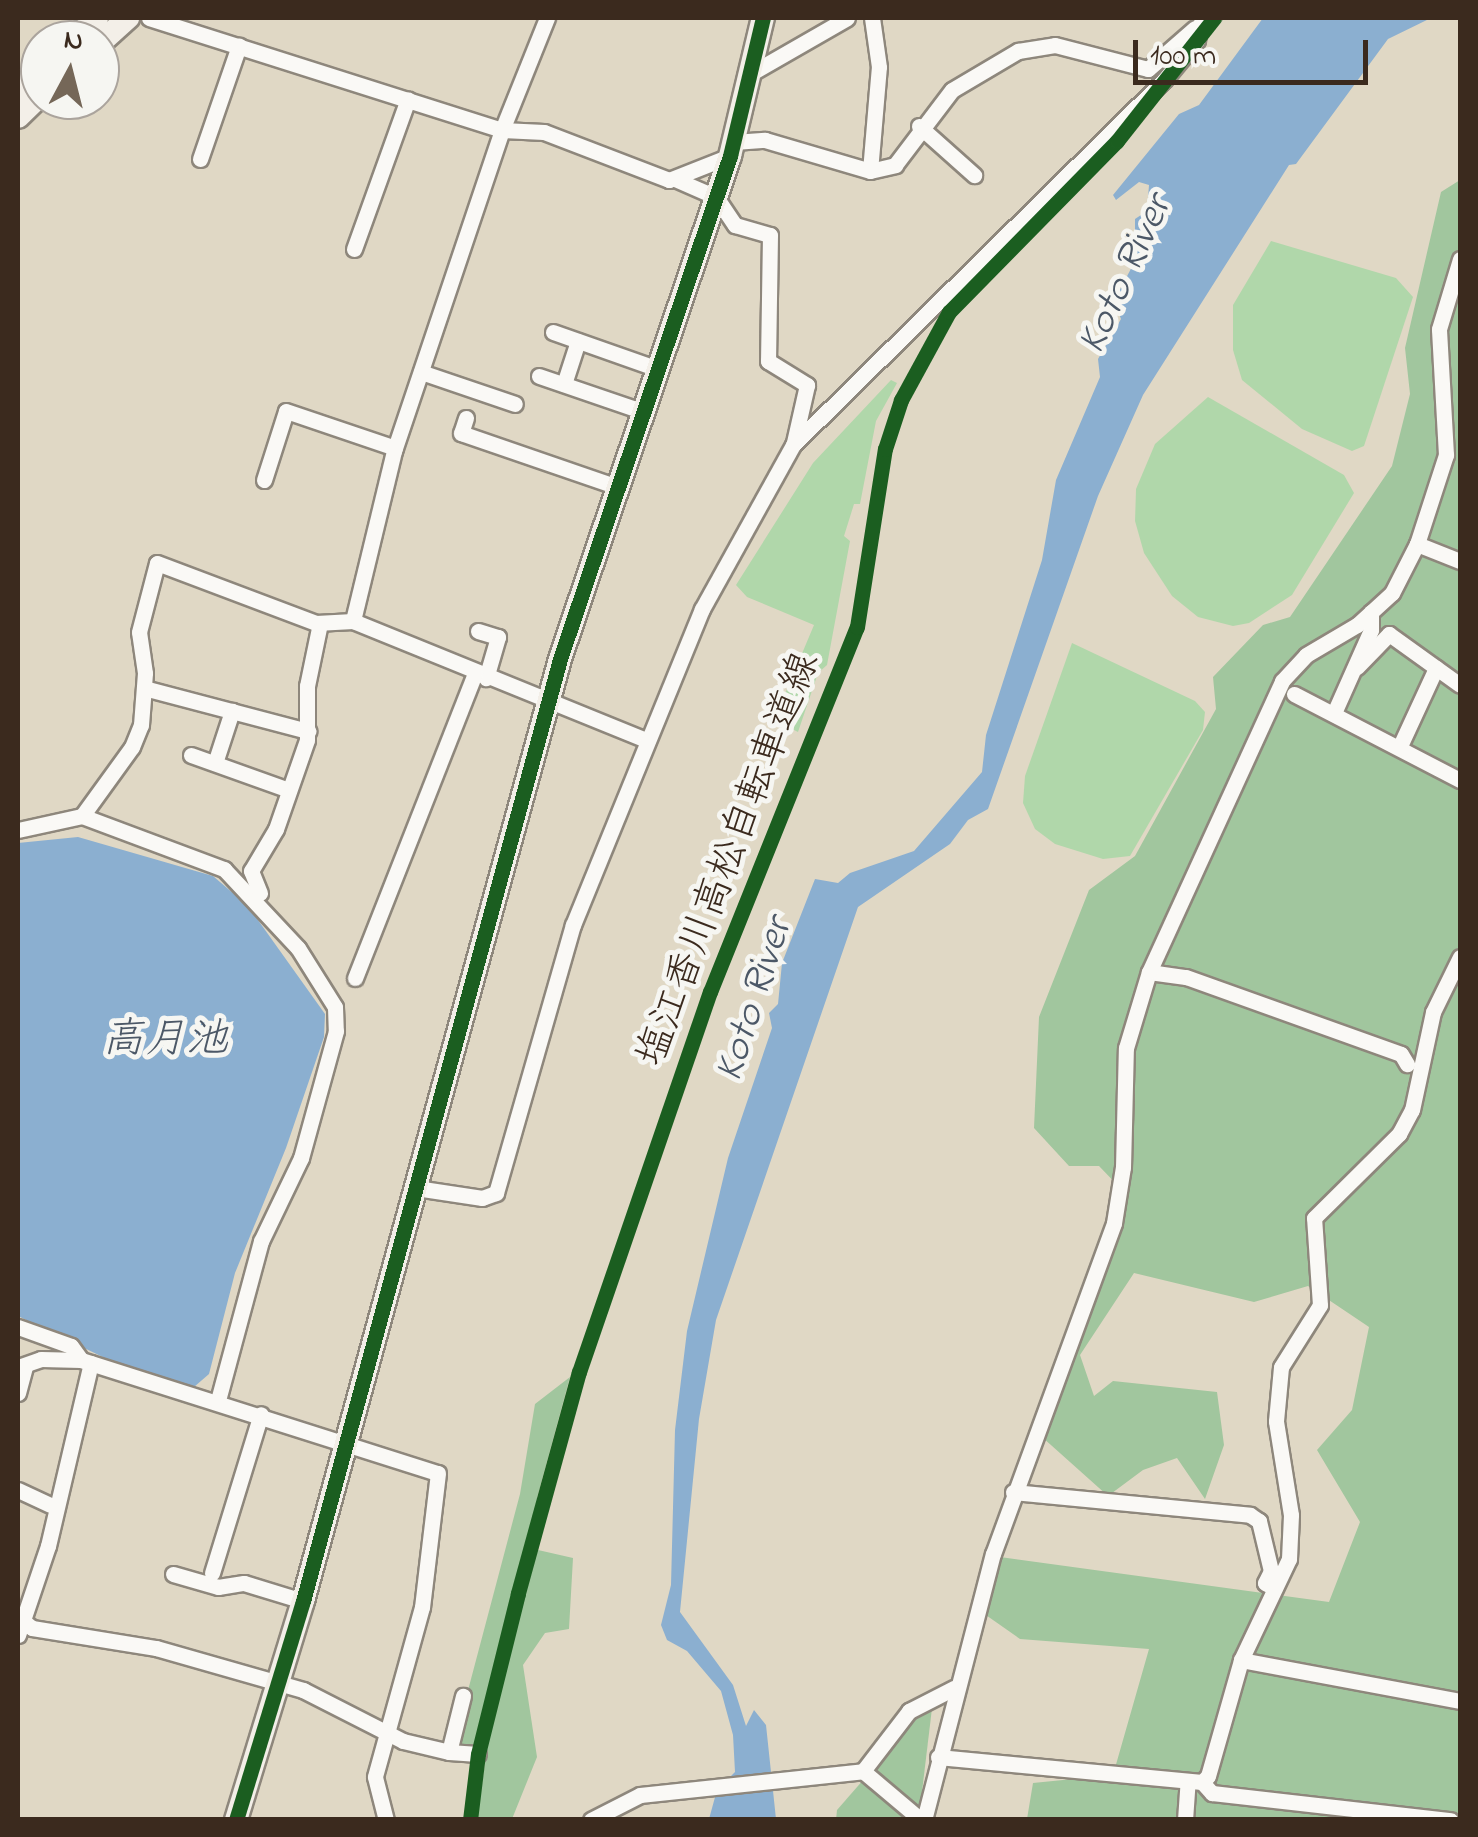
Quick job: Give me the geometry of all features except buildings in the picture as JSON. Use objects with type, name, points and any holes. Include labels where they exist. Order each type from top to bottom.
[{"type":"street","points":[[149,18],[502,130],[544,132],[716,197],[734,225],[770,235],[768,361],[808,385],[793,445],[702,610],[573,925],[496,1193],[482,1198],[416,1188]]},
{"type":"street","points":[[353,621],[395,448],[502,130],[547,18]]},
{"type":"street","points":[[236,1820],[303,1601],[550,698],[732,149],[764,18]]},
{"type":"street","points":[[748,75],[847,18]]},
{"type":"street","points":[[870,171],[880,66],[872,18]]},
{"type":"street","points":[[678,180],[732,149],[765,140],[870,171],[894,164],[919,126],[968,78],[1018,51],[1055,44],[1148,70],[1202,21]]},
{"type":"street","points":[[793,445],[1164,80],[1197,40],[1202,21]]},
{"type":"street","points":[[200,159],[239,46]]},
{"type":"street","points":[[354,249],[408,99]]},
{"type":"street","points":[[919,126],[974,175]]},
{"type":"street","points":[[591,1820],[622,1801],[665,1792],[862,1771],[922,1820],[954,1688],[1013,1492],[1114,1223],[1124,1167],[1126,1048],[1149,972],[1282,681],[1306,654],[1371,612],[1392,592],[1418,544],[1446,455],[1438,328],[1460,259]]},
{"type":"street","points":[[553,332],[658,369]]},
{"type":"street","points":[[564,384],[578,341]]},
{"type":"street","points":[[421,372],[515,404]]},
{"type":"street","points":[[539,376],[644,412]]},
{"type":"street","points":[[264,480],[286,410],[395,448]]},
{"type":"street","points":[[466,418],[461,433],[618,487]]},
{"type":"street","points":[[1418,544],[1460,561]]},
{"type":"street","points":[[82,816],[132,748],[144,688],[139,632],[157,563],[320,623],[353,621],[425,647],[480,676],[550,698],[648,741]]},
{"type":"street","points":[[1334,713],[1357,666],[1371,612]]},
{"type":"street","points":[[266,909],[251,871],[290,790],[308,730],[307,686],[320,623]]},
{"type":"street","points":[[356,978],[498,637],[478,631]]},
{"type":"street","points":[[1357,666],[1389,634],[1460,685]]},
{"type":"street","points":[[1400,746],[1436,668]]},
{"type":"street","points":[[144,688],[308,730]]},
{"type":"street","points":[[1294,694],[1460,780]]},
{"type":"street","points":[[215,763],[232,711]]},
{"type":"street","points":[[191,755],[290,790]]},
{"type":"street","points":[[18,830],[82,816],[125,836],[224,870],[266,909],[326,992],[336,1031],[301,1158],[260,1241],[218,1400]]},
{"type":"street","points":[[18,830],[78,826],[125,836]]},
{"type":"street","points":[[1185,1820],[1195,1781],[1241,1660],[1275,1588],[1292,1534],[1276,1421],[1280,1367],[1320,1305],[1314,1218],[1399,1134],[1412,1110],[1433,1012],[1460,957]]},
{"type":"street","points":[[1149,972],[1186,977],[1401,1054],[1407,1064]]},
{"type":"street","points":[[18,1326],[71,1346],[86,1362]]},
{"type":"street","points":[[18,1392],[21,1367],[41,1359],[86,1362],[203,1401],[218,1400],[347,1440],[438,1473],[422,1607],[376,1776],[386,1820]]},
{"type":"street","points":[[86,1362],[48,1546],[19,1625],[156,1648],[302,1690],[386,1732],[449,1752],[478,1754]]},
{"type":"street","points":[[212,1573],[241,1501],[261,1414]]},
{"type":"street","points":[[18,1490],[50,1505]]},
{"type":"street","points":[[1013,1492],[1250,1515],[1259,1521],[1271,1571],[1266,1583],[1275,1588]]},
{"type":"street","points":[[174,1574],[218,1587],[244,1583],[303,1601]]},
{"type":"street","points":[[1241,1660],[1460,1701]]},
{"type":"street","points":[[862,1771],[910,1711],[954,1688]]},
{"type":"street","points":[[449,1752],[464,1696]]},
{"type":"street","points":[[938,1757],[1195,1781],[1212,1792],[1450,1820]]},
{"type":"green space","points":[[1460,180],[1460,1819],[1027,1819],[1033,1783],[1113,1775],[1149,1649],[1020,1639],[983,1613],[1000,1557],[1329,1602],[1360,1522],[1317,1450],[1352,1410],[1369,1327],[1308,1286],[1254,1302],[1134,1273],[1080,1355],[1094,1396],[1113,1381],[1217,1392],[1224,1445],[1205,1499],[1177,1458],[1143,1470],[1108,1496],[1042,1437],[1124,1192],[1099,1166],[1069,1166],[1034,1128],[1039,1017],[1089,890],[1135,856],[1216,709],[1213,677],[1263,625],[1290,617],[1392,466],[1410,394],[1405,348],[1441,192]]},
{"type":"green space","points":[[1271,241],[1396,278],[1413,297],[1364,446],[1352,451],[1302,429],[1242,380],[1233,350],[1233,305]]},
{"type":"green space","points":[[891,380],[897,383],[876,421],[860,504],[854,504],[844,536],[850,541],[827,665],[818,673],[798,732],[774,720],[814,625],[747,597],[736,585],[813,463]]},
{"type":"green space","points":[[1208,397],[1344,475],[1354,493],[1292,595],[1249,623],[1233,626],[1198,617],[1172,596],[1144,553],[1135,521],[1136,489],[1155,444]]},
{"type":"green space","points":[[1072,643],[1195,701],[1205,712],[1203,730],[1130,856],[1103,859],[1055,844],[1035,829],[1023,803],[1025,776]]},
{"type":"green space","points":[[570,1377],[537,1498],[538,1550],[573,1558],[569,1629],[545,1633],[523,1665],[537,1757],[512,1819],[477,1819],[486,1756],[453,1747],[520,1494],[535,1404]]},
{"type":"green space","points":[[933,1700],[921,1800],[912,1819],[836,1820],[837,1810]]},
{"type":"water","points":[[1263,18],[1431,18],[1388,39],[1296,164],[1289,165],[1143,395],[1098,496],[988,809],[968,820],[950,844],[858,907],[716,1320],[699,1419],[680,1612],[733,1685],[746,1726],[754,1710],[766,1725],[776,1819],[709,1819],[717,1790],[735,1772],[733,1735],[721,1691],[687,1651],[667,1640],[661,1625],[671,1585],[675,1430],[687,1331],[728,1158],[772,1028],[769,1013],[778,1004],[782,963],[815,879],[838,883],[850,873],[914,851],[982,772],[986,735],[1042,560],[1056,480],[1100,377],[1098,359],[1121,319],[1114,301],[1135,261],[1135,219],[1147,211],[1149,185],[1139,182],[1116,200],[1113,195],[1179,114],[1199,105]]},
{"type":"water","name":"高月池","points":[[78,837],[213,876],[248,906],[325,1014],[324,1037],[286,1148],[235,1273],[209,1374],[194,1387],[109,1360],[18,1316],[18,843]]},
{"type":"cycle path","points":[[236,1820],[303,1601],[560,659],[730,156],[763,18]]},
{"type":"cycle path","name":"塩江香川高松自転車道線","points":[[470,1820],[478,1754],[579,1372],[710,992],[857,627],[885,449],[901,400],[949,312],[1117,141],[1214,18]]},
{"type":"water label","name":"Koto River","points":[[1126,275]]},
{"type":"water label","name":"Koto River","points":[[755,1000]]}]
